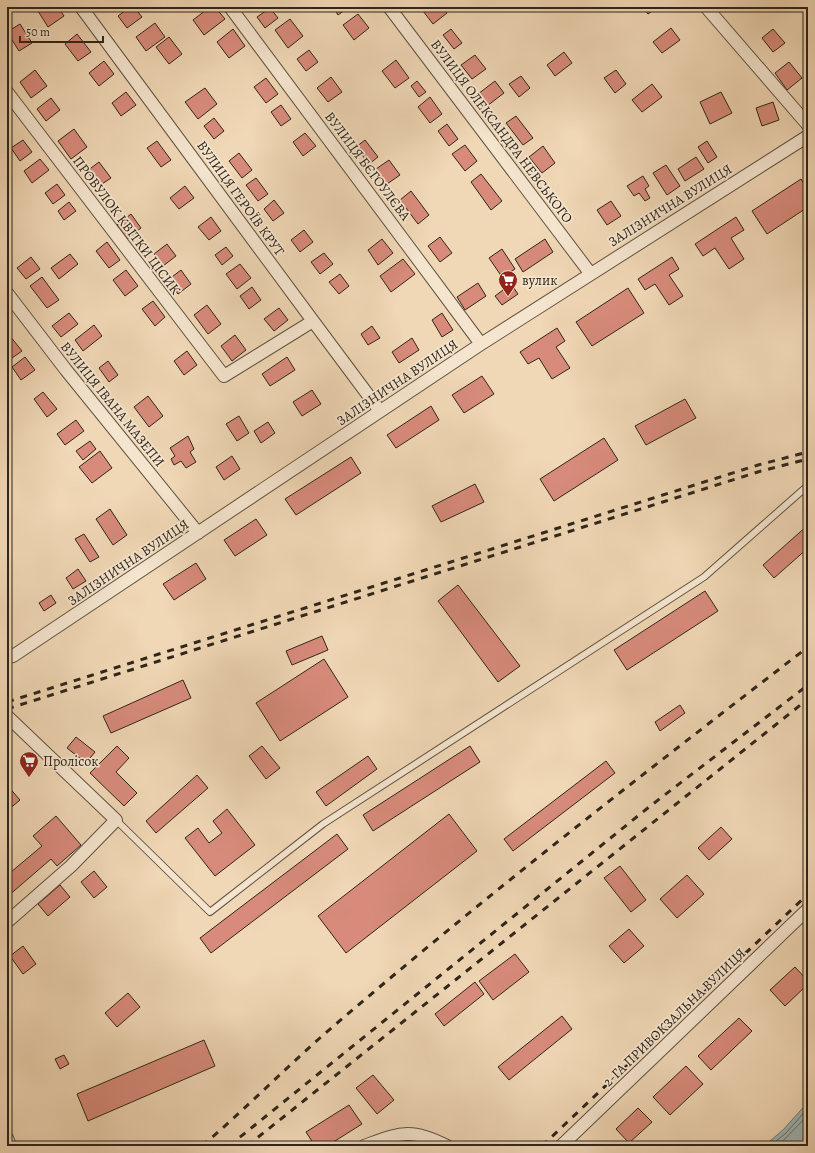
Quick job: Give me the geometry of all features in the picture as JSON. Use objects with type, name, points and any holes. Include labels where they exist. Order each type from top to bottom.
[{"type":"street","name":"ВУЛИЦЯ ГЕРОЇВ КРУТ","points":[[81,7],[380,411]]},
{"type":"street","name":"ВУЛИЦЯ БЄГОУЛЄВА","points":[[230,7],[481,344]]},
{"type":"street","name":"ВУЛИЦЯ ОЛЕКСАНДРА НЕВСЬКОГО","points":[[390,7],[590,273]]},
{"type":"street","points":[[706,7],[808,125]]},
{"type":"street","name":"ПРОВУЛОК КВІТКИ ЦІСИК","points":[[7,92],[224,376],[313,321]]},
{"type":"street","name":"ЗАЛІЗНИЧНА ВУЛИЦЯ","points":[[7,657],[13,656],[590,273],[808,136]]},
{"type":"street","name":"ВУЛИЦЯ ІВАНА МАЗЕПИ","points":[[7,293],[70,376],[198,533]]},
{"type":"street","points":[[7,716],[116,820],[71,866],[7,922]]},
{"type":"street","name":"2-ГА ПРИВОКЗАЛЬНА ВУЛИЦЯ","points":[[561,1146],[808,909]]},
{"type":"street","points":[[364,1146],[395,1134],[414,1133],[432,1138],[447,1146]]},
{"type":"street","points":[[7,1138],[10,1146]]},
{"type":"lane","points":[[116,820],[210,912],[323,824],[704,576],[804,489]]},
{"type":"water","points":[[808,1102],[808,1146],[764,1146],[783,1130]]},
{"type":"building","points":[[45,7],[58,7],[64,16],[48,27],[38,11]]},
{"type":"building","points":[[130,7],[134,7],[142,17],[127,28],[118,16]]},
{"type":"building","points":[[210,7],[215,7],[225,19],[204,35],[193,20]]},
{"type":"building","points":[[333,7],[349,7],[338,15]]},
{"type":"building","points":[[428,7],[442,7],[447,13],[433,24],[423,11]]},
{"type":"building","points":[[643,7],[658,7],[648,14]]},
{"type":"building","points":[[270,8],[278,18],[265,28],[257,17]]},
{"type":"building","points":[[358,14],[369,28],[354,40],[343,25]]},
{"type":"building","points":[[290,19],[303,36],[288,48],[275,30]]},
{"type":"building","points":[[155,23],[165,37],[146,51],[136,37]]},
{"type":"building","points":[[20,24],[32,43],[19,51],[7,32]]},
{"type":"building","points":[[671,28],[680,40],[662,53],[653,42]]},
{"type":"building","points":[[233,29],[245,46],[229,58],[217,42]]},
{"type":"building","points":[[451,29],[462,43],[454,49],[443,35]]},
{"type":"building","points":[[773,29],[785,43],[773,52],[762,38]]},
{"type":"building","points":[[77,34],[91,52],[78,61],[65,44]]},
{"type":"building","points":[[169,37],[182,54],[169,64],[156,47]]},
{"type":"building","points":[[309,50],[318,62],[306,71],[297,59]]},
{"type":"building","points":[[564,52],[572,63],[555,76],[547,65]]},
{"type":"building","points":[[475,55],[486,69],[472,79],[461,65]]},
{"type":"building","points":[[396,60],[409,78],[395,88],[382,71]]},
{"type":"building","points":[[104,61],[114,74],[99,86],[89,73]]},
{"type":"building","points":[[789,62],[802,78],[787,90],[775,73]]},
{"type":"building","points":[[35,70],[47,86],[31,98],[20,82]]},
{"type":"building","points":[[616,70],[626,84],[615,93],[604,78]]},
{"type":"building","points":[[521,76],[530,88],[519,97],[509,84]]},
{"type":"building","points":[[331,77],[342,92],[328,102],[317,88]]},
{"type":"building","points":[[266,78],[278,94],[266,103],[254,87]]},
{"type":"building","points":[[417,81],[426,92],[419,97],[411,86]]},
{"type":"building","points":[[495,81],[504,93],[487,106],[478,94]]},
{"type":"building","points":[[652,84],[662,97],[642,112],[632,100]]},
{"type":"building","points":[[205,88],[217,104],[198,119],[185,102]]},
{"type":"building","points":[[126,92],[136,105],[121,116],[112,103]]},
{"type":"building","points":[[721,92],[732,113],[710,124],[700,102]]},
{"type":"building","points":[[430,97],[442,114],[430,123],[418,107]]},
{"type":"building","points":[[51,98],[60,110],[46,121],[37,109]]},
{"type":"building","points":[[773,102],[779,120],[762,126],[756,108]]},
{"type":"building","points":[[281,105],[291,119],[281,126],[271,112]]},
{"type":"building","points":[[516,116],[533,138],[523,145],[506,123]]},
{"type":"building","points":[[214,118],[224,131],[214,139],[204,126]]},
{"type":"building","points":[[447,124],[458,139],[449,146],[438,131]]},
{"type":"building","points":[[74,129],[87,147],[71,159],[58,141]]},
{"type":"building","points":[[305,133],[316,146],[303,156],[293,142]]},
{"type":"building","points":[[23,140],[32,152],[20,161],[11,148]]},
{"type":"building","points":[[365,140],[378,157],[369,164],[356,147]]},
{"type":"building","points":[[157,141],[171,160],[161,167],[147,148]]},
{"type":"building","points":[[707,141],[717,157],[708,163],[698,147]]},
{"type":"building","points":[[465,145],[477,161],[465,171],[452,154]]},
{"type":"building","points":[[543,146],[555,163],[542,173],[529,157]]},
{"type":"building","points":[[239,153],[252,170],[242,178],[229,161]]},
{"type":"building","points":[[696,157],[704,169],[685,181],[678,169]]},
{"type":"building","points":[[40,159],[49,170],[32,183],[24,171]]},
{"type":"building","points":[[389,160],[400,175],[387,184],[376,169]]},
{"type":"building","points":[[99,162],[111,178],[99,186],[87,171]]},
{"type":"building","points":[[666,165],[680,186],[667,195],[653,173]]},
{"type":"building","points":[[481,174],[502,201],[491,210],[471,182]]},
{"type":"building","points":[[643,176],[649,186],[645,189],[650,198],[645,201],[639,193],[634,196],[627,186]]},
{"type":"building","points":[[256,178],[268,194],[258,201],[246,185]]},
{"type":"building","points":[[801,179],[808,190],[808,207],[767,234],[752,211]]},
{"type":"building","points":[[57,184],[65,195],[53,204],[45,193]]},
{"type":"building","points":[[185,186],[194,198],[179,209],[170,198]]},
{"type":"building","points":[[411,191],[429,215],[418,224],[400,200]]},
{"type":"building","points":[[274,200],[284,213],[273,221],[264,209]]},
{"type":"building","points":[[611,201],[621,216],[607,225],[597,210]]},
{"type":"building","points":[[69,202],[76,211],[64,220],[58,211]]},
{"type":"building","points":[[131,214],[141,228],[127,239],[117,225]]},
{"type":"building","points":[[211,217],[221,231],[209,240],[198,227]]},
{"type":"building","points":[[736,217],[744,230],[731,238],[744,259],[729,269],[715,248],[703,256],[695,244]]},
{"type":"building","points":[[304,230],[313,242],[300,252],[291,240]]},
{"type":"building","points":[[440,237],[452,253],[440,262],[428,246]]},
{"type":"building","points":[[382,239],[393,253],[378,265],[368,250]]},
{"type":"building","points":[[545,239],[553,252],[523,272],[515,259]]},
{"type":"building","points":[[107,242],[120,260],[109,268],[96,251]]},
{"type":"building","points":[[167,244],[176,256],[163,266],[154,254]]},
{"type":"building","points":[[226,247],[233,256],[222,265],[215,255]]},
{"type":"building","points":[[502,249],[515,269],[502,277],[489,258]]},
{"type":"building","points":[[324,253],[333,264],[320,274],[311,262]]},
{"type":"building","points":[[70,254],[78,264],[59,279],[51,268]]},
{"type":"building","points":[[31,257],[40,269],[26,279],[17,268]]},
{"type":"building","points":[[672,257],[679,269],[669,275],[683,296],[669,305],[655,284],[645,290],[638,279]]},
{"type":"building","points":[[403,259],[415,274],[391,292],[380,276]]},
{"type":"building","points":[[240,264],[251,278],[237,289],[226,274]]},
{"type":"building","points":[[126,270],[138,286],[125,296],[113,280]]},
{"type":"building","points":[[181,270],[191,284],[178,294],[168,280]]},
{"type":"building","points":[[340,274],[349,286],[339,294],[329,282]]},
{"type":"building","points":[[42,277],[59,300],[47,308],[30,286]]},
{"type":"building","points":[[478,283],[486,296],[465,310],[457,297]]},
{"type":"building","points":[[511,284],[518,294],[502,305],[495,296]]},
{"type":"building","points":[[252,287],[261,300],[249,309],[240,296]]},
{"type":"building","points":[[628,288],[644,313],[592,346],[576,322]]},
{"type":"building","points":[[153,301],[165,317],[155,326],[142,309]]},
{"type":"building","points":[[207,305],[221,324],[208,334],[194,315]]},
{"type":"building","points":[[279,308],[288,320],[274,331],[264,319]]},
{"type":"building","points":[[69,313],[78,324],[61,337],[52,326]]},
{"type":"building","points":[[442,313],[453,330],[442,337],[432,320]]},
{"type":"building","points":[[94,325],[102,336],[83,351],[75,340]]},
{"type":"building","points":[[372,326],[380,338],[368,345],[361,334]]},
{"type":"building","points":[[557,328],[565,341],[556,347],[570,368],[552,379],[539,358],[528,364],[520,352]]},
{"type":"building","points":[[235,335],[246,350],[232,361],[221,346]]},
{"type":"building","points":[[10,336],[22,351],[12,358],[7,351],[7,338]]},
{"type":"building","points":[[412,338],[419,350],[399,363],[392,352]]},
{"type":"building","points":[[187,351],[197,365],[184,375],[174,361]]},
{"type":"building","points":[[25,357],[35,370],[21,380],[12,367]]},
{"type":"building","points":[[287,357],[295,370],[270,386],[262,374]]},
{"type":"building","points":[[108,361],[118,375],[109,382],[99,368]]},
{"type":"building","points":[[482,376],[494,394],[464,413],[452,395]]},
{"type":"building","points":[[312,390],[321,404],[302,416],[293,402]]},
{"type":"building","points":[[43,392],[57,409],[47,417],[34,399]]},
{"type":"building","points":[[148,396],[163,416],[149,427],[134,407]]},
{"type":"building","points":[[685,399],[696,418],[646,445],[635,426]]},
{"type":"building","points":[[431,406],[439,420],[396,448],[387,435]]},
{"type":"building","points":[[239,416],[249,433],[237,441],[226,424]]},
{"type":"building","points":[[76,420],[84,431],[65,445],[57,434]]},
{"type":"building","points":[[268,422],[275,433],[261,443],[254,431]]},
{"type":"building","points":[[188,436],[194,449],[190,452],[196,462],[186,468],[181,461],[174,465],[171,459],[175,456],[170,448]]},
{"type":"building","points":[[604,438],[618,460],[554,501],[540,479]]},
{"type":"building","points":[[90,441],[96,449],[83,460],[76,451]]},
{"type":"building","points":[[100,451],[112,468],[92,483],[79,467]]},
{"type":"building","points":[[232,456],[240,469],[224,480],[216,467]]},
{"type":"building","points":[[351,457],[361,473],[296,515],[285,499]]},
{"type":"building","points":[[475,484],[484,502],[441,522],[432,506]]},
{"type":"building","points":[[110,509],[127,535],[113,545],[96,519]]},
{"type":"building","points":[[256,519],[267,535],[235,556],[224,540]]},
{"type":"building","points":[[808,525],[808,548],[774,578],[763,565]]},
{"type":"building","points":[[84,534],[99,557],[90,562],[75,539]]},
{"type":"building","points":[[196,563],[206,579],[174,600],[163,584]]},
{"type":"building","points":[[78,569],[86,581],[73,589],[66,578]]},
{"type":"building","points":[[458,585],[520,666],[498,682],[438,601]]},
{"type":"building","points":[[705,591],[718,611],[627,670],[614,650]]},
{"type":"building","points":[[51,595],[56,603],[44,611],[39,603]]},
{"type":"building","points":[[322,636],[328,650],[292,665],[286,651]]},
{"type":"building","points":[[324,659],[348,697],[280,741],[256,703]]},
{"type":"building","points":[[183,680],[191,698],[111,733],[103,716]]},
{"type":"building","points":[[680,705],[685,713],[660,731],[655,722]]},
{"type":"building","points":[[76,737],[95,752],[86,763],[67,748]]},
{"type":"building","points":[[117,746],[129,758],[116,772],[137,793],[124,806],[90,773]]},
{"type":"building","points":[[262,746],[280,768],[266,779],[249,756]]},
{"type":"building","points":[[470,746],[480,762],[373,831],[363,815]]},
{"type":"building","points":[[368,756],[377,769],[326,806],[316,792]]},
{"type":"building","points":[[606,761],[615,773],[513,851],[504,839]]},
{"type":"building","points":[[197,775],[208,788],[156,833],[146,821]]},
{"type":"building","points":[[7,785],[20,800],[7,811]]},
{"type":"building","points":[[227,809],[255,845],[215,876],[185,838],[198,828],[209,843],[222,833],[213,821]]},
{"type":"building","points":[[449,814],[477,851],[346,953],[318,916]]},
{"type":"building","points":[[56,816],[81,845],[57,866],[51,859],[7,897],[7,867],[11,872],[42,846],[33,836]]},
{"type":"building","points":[[721,827],[732,839],[709,860],[698,848]]},
{"type":"building","points":[[337,834],[348,849],[211,953],[200,938]]},
{"type":"building","points":[[620,866],[646,900],[631,912],[604,878]]},
{"type":"building","points":[[94,871],[107,887],[94,898],[81,882]]},
{"type":"building","points":[[687,875],[704,894],[677,918],[660,899]]},
{"type":"building","points":[[60,885],[70,897],[48,916],[38,904]]},
{"type":"building","points":[[629,929],[644,946],[624,963],[609,946]]},
{"type":"building","points":[[23,946],[36,964],[23,974],[10,956]]},
{"type":"building","points":[[515,954],[529,972],[493,1000],[479,981]]},
{"type":"building","points":[[795,967],[808,981],[808,984],[785,1006],[770,990]]},
{"type":"building","points":[[475,982],[484,994],[444,1026],[435,1014]]},
{"type":"building","points":[[128,993],[140,1007],[117,1027],[105,1013]]},
{"type":"building","points":[[562,1016],[572,1029],[509,1080],[498,1067]]},
{"type":"building","points":[[739,1018],[752,1031],[711,1070],[698,1056]]},
{"type":"building","points":[[204,1040],[215,1066],[88,1121],[77,1094]]},
{"type":"building","points":[[64,1055],[69,1064],[60,1069],[55,1059]]},
{"type":"building","points":[[686,1066],[703,1084],[670,1115],[653,1097]]},
{"type":"building","points":[[373,1075],[394,1100],[377,1114],[356,1088]]},
{"type":"building","points":[[349,1105],[362,1124],[327,1146],[315,1146],[306,1132]]},
{"type":"building","points":[[638,1108],[652,1122],[629,1143],[616,1129]]},
{"type":"railway","points":[[7,702],[758,465],[808,452]]},
{"type":"railway","points":[[7,709],[761,471],[808,459]]},
{"type":"railway","points":[[202,1146],[319,1039],[452,927],[629,786],[808,647]]},
{"type":"railway","points":[[229,1146],[649,807],[808,685]]},
{"type":"railway","points":[[247,1146],[808,699]]},
{"type":"railway","points":[[542,1146],[808,894]]},
{"type":"place","name":"вулик","points":[[508,297]]},
{"type":"place","name":"Пролісок","points":[[29,778]]}]
